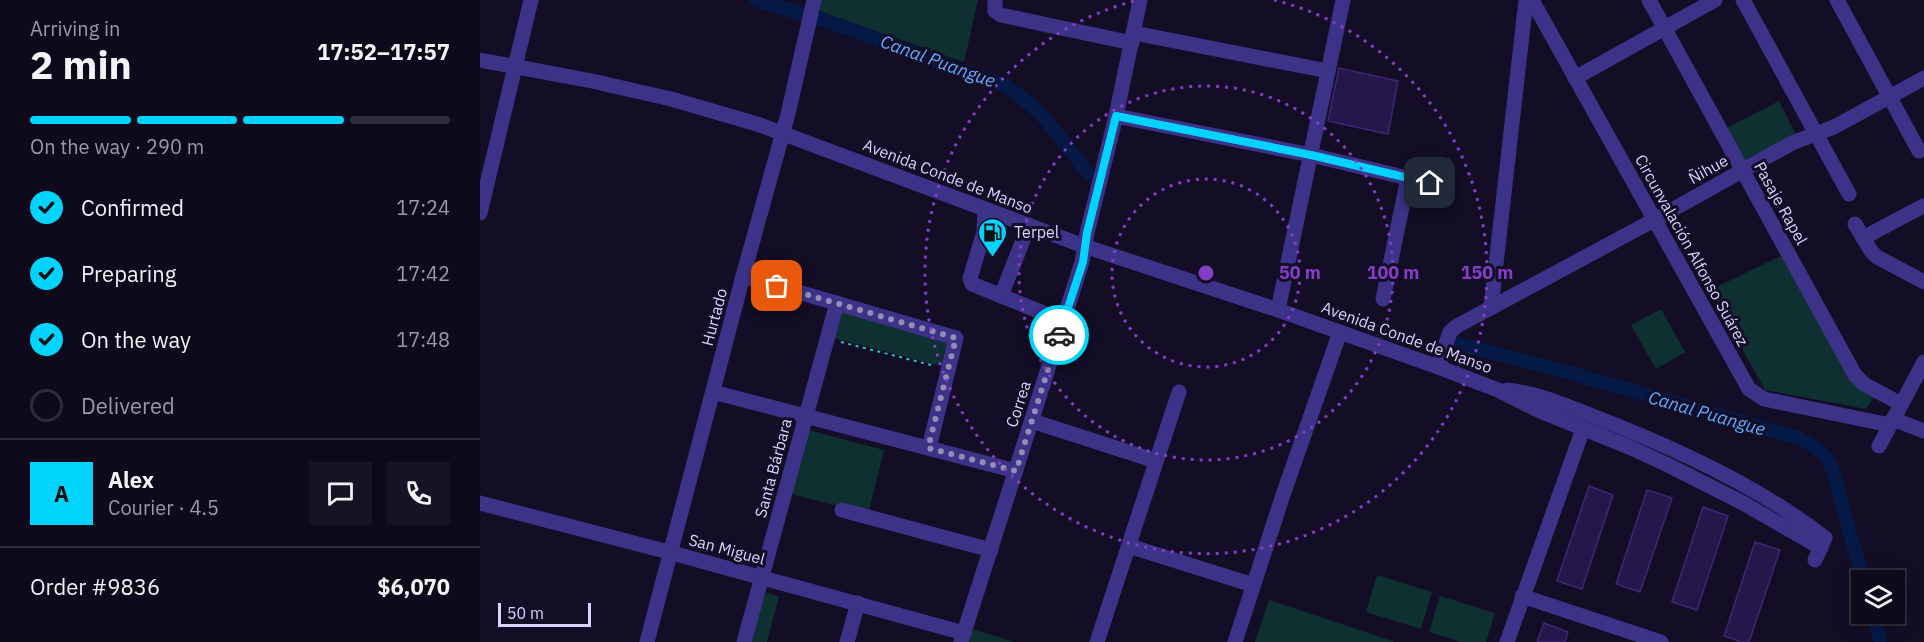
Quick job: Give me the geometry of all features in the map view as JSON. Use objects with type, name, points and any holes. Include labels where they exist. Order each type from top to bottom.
[{"type":"street","points":[[480,213],[531,0]]},
{"type":"street","name":"Correa","points":[[963,637],[1083,262],[1084,246],[1116,116],[1140,0]]},
{"type":"street","points":[[1278,310],[1343,0]]},
{"type":"street","points":[[1491,308],[1526,0]]},
{"type":"street","name":"Circunvalación Alfonso Suárez","points":[[1532,0],[1745,383],[1754,394],[1770,400],[1924,430]]},
{"type":"street","name":"Pasaje Rapel","points":[[1649,0],[1855,375],[1864,384],[1901,404]]},
{"type":"street","points":[[1575,78],[1715,0]]},
{"type":"street","points":[[1743,0],[1849,195]]},
{"type":"street","points":[[1837,0],[1919,151]]},
{"type":"street","name":"Hurtado","points":[[647,642],[783,133],[813,3]]},
{"type":"street","points":[[995,6],[1001,15],[1328,71]]},
{"type":"street","name":"Avenida Conde de Manso","points":[[480,60],[671,99],[783,133],[1084,246],[1278,310],[1438,367],[1498,390],[1540,411],[1629,447],[1685,473],[1743,503],[1820,549],[1778,505],[1669,447],[1533,394],[1498,390]]},
{"type":"street","name":"Ñihue","points":[[1438,367],[1450,332],[1457,326],[1792,143],[1834,127],[1924,78]]},
{"type":"street","points":[[1116,116],[1311,155],[1430,183]]},
{"type":"street","points":[[1383,299],[1408,178]]},
{"type":"street","points":[[1863,238],[1923,206]]},
{"type":"street","points":[[985,209],[984,232],[970,281],[975,287],[1064,321]]},
{"type":"street","points":[[1855,224],[1877,258],[1924,282]]},
{"type":"street","points":[[1001,296],[1029,225]]},
{"type":"street","points":[[743,276],[956,338],[928,448]]},
{"type":"street","name":"Santa Bárbara","points":[[744,642],[837,303]]},
{"type":"street","points":[[1235,642],[1340,332]]},
{"type":"street","points":[[1879,446],[1924,362]]},
{"type":"street","points":[[713,392],[1016,471]]},
{"type":"street","points":[[1097,642],[1179,392]]},
{"type":"street","points":[[1032,421],[1156,461]]},
{"type":"street","points":[[1507,642],[1583,429]]},
{"type":"street","name":"San Miguel","points":[[480,503],[858,603],[963,637]]},
{"type":"street","points":[[842,510],[991,550]]},
{"type":"street","points":[[1129,546],[1253,585]]},
{"type":"street","points":[[1522,596],[1661,642]]},
{"type":"street","points":[[847,642],[858,603]]},
{"type":"path","points":[[827,339],[948,369]]},
{"type":"green space","points":[[820,0],[978,0],[964,62],[817,10]]},
{"type":"green space","points":[[1779,101],[1796,135],[1741,163],[1724,129]]},
{"type":"green space","points":[[1783,255],[1875,396],[1866,409],[1765,390],[1710,290]]},
{"type":"green space","points":[[1661,309],[1685,352],[1656,369],[1631,325]]},
{"type":"green space","points":[[842,311],[948,339],[941,366],[834,338]]},
{"type":"green space","points":[[805,429],[884,450],[868,514],[788,493]]},
{"type":"green space","points":[[1377,575],[1432,592],[1421,629],[1366,612]]},
{"type":"green space","points":[[763,592],[779,596],[767,642],[749,642]]},
{"type":"green space","points":[[1440,596],[1495,613],[1486,642],[1461,642],[1429,632]]},
{"type":"green space","points":[[1269,600],[1395,642],[1255,642]]},
{"type":"green space","points":[[973,629],[1014,642],[969,642]]},
{"type":"building","points":[[1339,68],[1398,81],[1388,134],[1328,121]]},
{"type":"building","points":[[1589,486],[1613,495],[1582,589],[1557,581]]},
{"type":"building","points":[[1647,490],[1672,498],[1640,592],[1616,584]]},
{"type":"building","points":[[1703,507],[1728,516],[1697,610],[1672,602]]},
{"type":"building","points":[[1755,542],[1780,550],[1749,642],[1742,642],[1724,636]]},
{"type":"building","points":[[1544,623],[1568,632],[1565,642],[1537,642]]},
{"type":"waterway","name":"Canal Puangue","points":[[756,0],[832,23],[1006,86],[1029,103],[1047,121],[1088,173]]},
{"type":"waterway","name":"Canal Puangue","points":[[1458,344],[1559,370],[1798,438],[1809,444],[1822,453],[1832,468],[1860,570]]},
{"type":"waterway","name":"Canal Puangue","points":[[1876,624],[1880,642]]},
{"type":"way so far","points":[[777,286],[956,338],[928,448],[1016,471],[1059,335]]},
{"type":"place","name":"Terpel","points":[[993,258]]},
{"type":"route","points":[[1059,335],[1083,262],[1084,246],[1116,116],[1311,155],[1430,183]]}]
